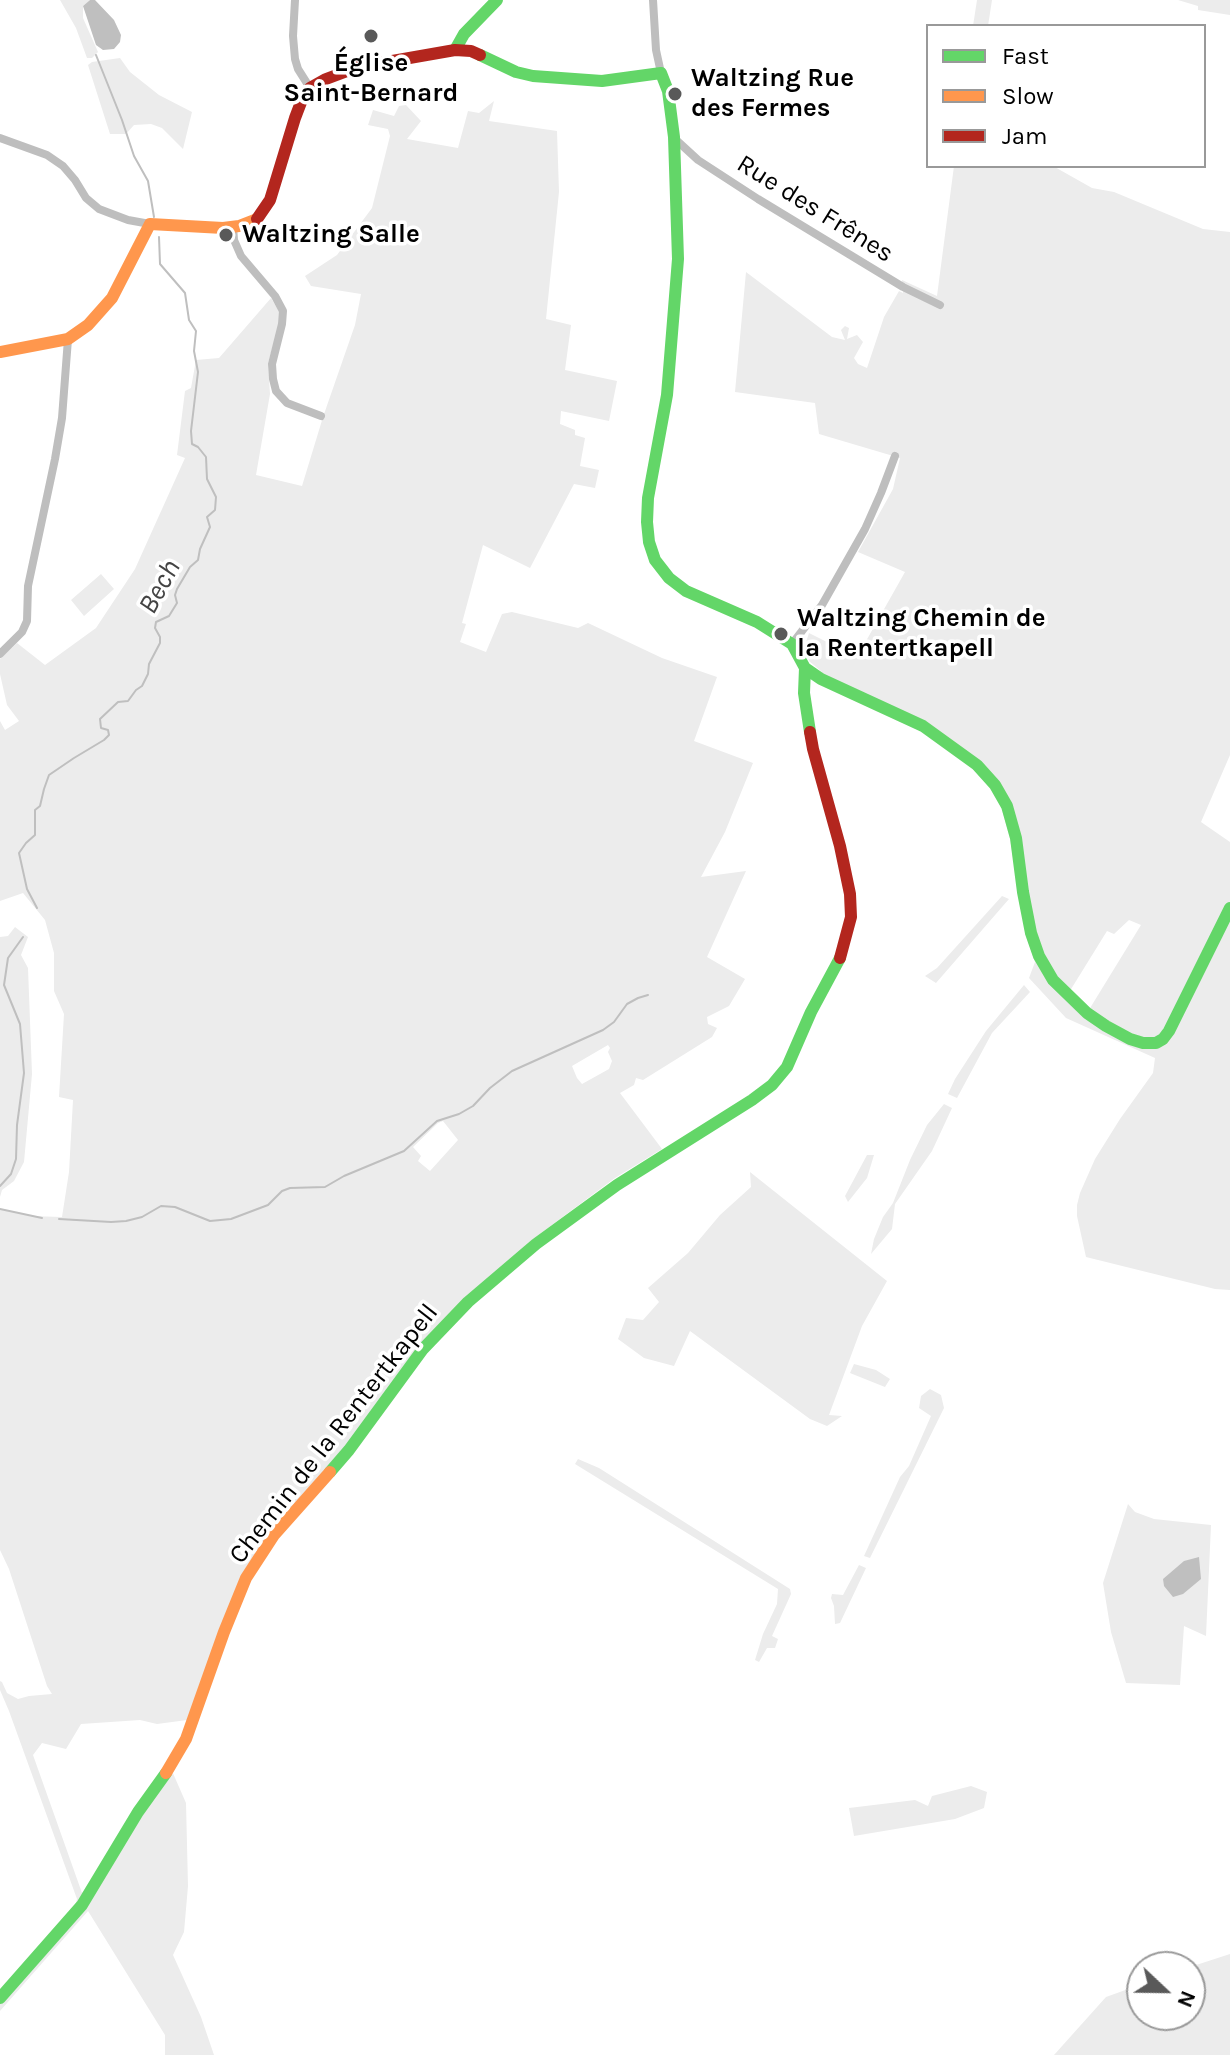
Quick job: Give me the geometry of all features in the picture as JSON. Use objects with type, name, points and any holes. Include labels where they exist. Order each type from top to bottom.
[{"type":"street","points":[[295,0],[295,59],[310,88]]},
{"type":"street","points":[[455,50],[464,34],[497,0]]},
{"type":"street","points":[[0,138],[47,155],[63,166],[86,198],[99,209],[128,220],[223,228],[249,223],[257,219],[270,200],[303,97],[310,88],[326,79],[358,67],[455,50],[471,51],[516,72],[533,76],[602,81],[661,73],[656,50],[653,0]]},
{"type":"street","name":"Chemin de la Rentertkapell","points":[[0,1998],[82,1905],[138,1812],[175,1760],[192,1723],[238,1596],[257,1559],[349,1450],[423,1349],[468,1302],[536,1244],[617,1185],[772,1085],[787,1067],[811,1012],[840,958],[851,917],[850,894],[813,749],[804,693],[805,668],[792,644],[757,622],[686,591],[669,578],[655,560],[649,542],[648,498],[667,395],[678,259],[674,137],[668,91],[661,73]]},
{"type":"street","name":"Rue des Frênes","points":[[674,137],[698,160],[758,199],[903,287],[940,305]]},
{"type":"street","points":[[0,352],[68,339],[95,318],[112,298],[150,224]]},
{"type":"street","points":[[233,226],[234,240],[241,256],[275,296],[283,311],[272,364],[276,391],[287,403],[321,416]]},
{"type":"street","points":[[0,654],[22,632],[27,621],[28,586],[58,445],[68,339]]},
{"type":"street","points":[[792,644],[822,605],[858,541],[895,456]]},
{"type":"street","points":[[805,668],[821,679],[923,726],[977,765],[995,785],[1007,806],[1016,838],[1023,892],[1039,956],[1053,980],[1087,1013],[1106,1026],[1143,1043],[1156,1043],[1163,1039],[1230,908]]},
{"type":"shaded area","points":[[60,0],[90,0],[83,6],[83,18],[98,52],[92,58],[87,58],[76,28]]},
{"type":"shaded area","points":[[95,0],[114,20],[121,35],[114,49],[103,50],[96,45],[83,6]]},
{"type":"shaded area","points":[[977,0],[992,0],[988,24],[973,24]]},
{"type":"shaded area","points":[[1178,0],[1230,0],[1230,15],[1198,10],[1198,6]]},
{"type":"shaded area","points":[[120,58],[130,72],[159,95],[192,112],[183,149],[162,128],[151,124],[134,125],[126,134],[110,134],[88,65]]},
{"type":"shaded area","points":[[494,101],[489,121],[557,131],[559,192],[546,319],[571,325],[565,370],[617,381],[609,421],[561,411],[560,424],[585,438],[580,466],[599,470],[595,488],[574,484],[530,568],[483,545],[462,623],[466,624],[460,642],[486,652],[502,614],[512,612],[578,628],[588,623],[662,658],[717,677],[694,741],[753,763],[725,832],[701,877],[746,871],[707,957],[745,979],[729,1006],[707,1017],[708,1024],[717,1028],[712,1037],[643,1080],[636,1078],[634,1085],[620,1093],[662,1149],[615,1178],[533,1239],[466,1300],[278,1537],[250,1578],[172,1771],[186,1803],[188,1886],[184,1932],[173,1955],[214,2055],[165,2055],[165,2035],[88,1911],[0,2011],[0,1994],[75,1907],[77,1899],[0,1690],[0,1681],[7,1693],[18,1699],[52,1694],[0,1550],[0,1209],[30,1216],[62,1217],[69,1172],[73,1100],[59,1097],[64,1014],[54,991],[54,953],[45,920],[23,893],[0,901],[0,721],[5,730],[19,721],[7,705],[0,659],[17,643],[45,665],[96,628],[135,569],[185,458],[177,455],[185,391],[191,388],[196,360],[219,358],[271,298],[279,311],[279,324],[268,363],[270,394],[256,475],[302,486],[355,325],[361,294],[311,286],[305,276],[337,255],[372,208],[390,136],[388,129],[368,125],[373,110],[394,116],[399,106],[406,105],[421,121],[407,139],[458,148],[468,111],[479,113]],"holes":[[[608,1045],[612,1061],[609,1069],[582,1084],[572,1066]],[[443,1121],[458,1140],[430,1171],[418,1161],[421,1156],[413,1147]],[[140,1720],[157,1724],[187,1720],[178,1751],[82,1893],[33,1755],[42,1743],[66,1749],[81,1724]]]},
{"type":"shaded area","points":[[954,168],[1057,168],[1092,188],[1114,192],[1203,229],[1230,232],[1230,755],[1201,822],[1230,842],[1230,1290],[1086,1257],[1077,1216],[1080,1193],[1095,1159],[1153,1073],[1155,1058],[1066,1018],[1029,978],[1035,962],[1026,936],[1010,839],[1001,806],[991,788],[972,768],[919,728],[822,674],[809,661],[805,645],[809,633],[857,657],[905,572],[858,552],[893,489],[900,458],[819,434],[815,403],[735,392],[746,272],[832,337],[845,340],[841,330],[845,326],[849,328],[847,339],[857,335],[863,342],[854,358],[867,368],[884,317],[899,291],[903,293],[902,280],[937,296]],"holes":[[[1129,920],[1141,925],[1087,1013],[1068,994],[1107,931],[1114,934]]]},
{"type":"shaded area","points":[[101,574],[114,589],[84,616],[71,600]]},
{"type":"shaded area","points":[[1002,896],[1009,899],[936,983],[925,976],[937,968]]},
{"type":"shaded area","points":[[15,927],[28,937],[21,955],[28,968],[32,1074],[24,1162],[14,1181],[2,1190],[0,1197],[0,937],[8,936]]},
{"type":"shaded area","points":[[1024,985],[1030,992],[992,1033],[957,1098],[948,1094],[986,1031]]},
{"type":"shaded area","points":[[944,1104],[952,1108],[932,1151],[895,1204],[892,1229],[871,1254],[883,1217],[893,1203],[927,1125]]},
{"type":"shaded area","points":[[867,1155],[874,1155],[867,1178],[848,1202],[845,1196]]},
{"type":"shaded area","points":[[750,1172],[887,1281],[862,1326],[829,1415],[842,1416],[827,1426],[810,1419],[690,1331],[674,1366],[644,1358],[618,1339],[626,1318],[643,1320],[659,1302],[648,1288],[688,1253],[720,1215],[751,1187]]},
{"type":"shaded area","points":[[854,1364],[876,1370],[890,1379],[885,1387],[850,1373]]},
{"type":"shaded area","points":[[930,1389],[941,1395],[944,1408],[870,1558],[864,1556],[931,1416],[919,1408],[921,1396]]},
{"type":"shaded area","points":[[578,1459],[599,1468],[790,1589],[791,1594],[772,1636],[778,1639],[775,1648],[767,1648],[759,1662],[755,1660],[777,1604],[778,1589],[575,1464]]},
{"type":"shaded area","points":[[1128,1504],[1135,1512],[1154,1519],[1211,1525],[1206,1636],[1184,1626],[1180,1685],[1126,1683],[1111,1632],[1103,1583]]},
{"type":"shaded area","points":[[1199,1557],[1201,1579],[1183,1594],[1173,1597],[1164,1586],[1163,1579],[1184,1561]]},
{"type":"shaded area","points":[[859,1565],[866,1568],[840,1623],[835,1624],[832,1594],[843,1595]]},
{"type":"shaded area","points":[[971,1786],[987,1792],[984,1808],[955,1819],[854,1836],[849,1808],[915,1800],[928,1806],[932,1796]]},
{"type":"shaded area","points":[[1230,1954],[1230,2055],[1054,2055],[1106,1997],[1126,1990],[1126,2031],[1206,2031],[1206,1962]]},
{"type":"waterway","name":"Bech","points":[[96,55],[134,156],[148,181],[154,217]]},
{"type":"waterway","name":"Bech","points":[[37,908],[27,889],[19,853],[35,835],[35,810],[40,806],[49,775],[104,740],[109,735],[108,730],[101,728],[100,719],[118,702],[128,701],[142,686],[160,643],[156,622],[169,616],[177,603],[177,589],[198,560],[210,527],[207,517],[215,510],[216,497],[207,479],[206,457],[192,444],[198,372],[194,351],[196,331],[189,320],[185,293],[160,264],[159,237]]},
{"type":"waterway","name":"Bech","points":[[0,1186],[11,1174],[16,1159],[24,1073],[20,1024],[4,985],[8,958],[23,937]]},
{"type":"waterway","points":[[59,1219],[126,1221],[142,1217],[161,1206],[175,1207],[210,1221],[231,1219],[268,1205],[282,1191],[290,1188],[325,1187],[404,1151],[437,1121],[473,1106],[512,1071],[603,1030],[614,1022],[627,1004],[648,995]]},
{"type":"waterway","points":[[0,1209],[42,1218]]},
{"type":"traffic: fast","points":[[455,50],[464,34],[497,0]]},
{"type":"traffic: fast","points":[[480,55],[516,72],[533,76],[602,81],[661,73],[668,91],[674,137],[678,259],[667,395],[648,498],[649,542],[655,560],[669,578],[686,591],[757,622],[792,644],[805,668],[804,693],[810,732]]},
{"type":"traffic: fast","points":[[805,668],[821,679],[923,726],[977,765],[995,785],[1007,806],[1016,838],[1023,892],[1039,956],[1053,980],[1087,1013],[1106,1026],[1143,1043],[1156,1043],[1163,1039],[1230,908]]},
{"type":"traffic: fast","points":[[330,1472],[423,1349],[468,1302],[536,1244],[617,1185],[772,1085],[787,1067],[811,1012],[840,958]]},
{"type":"traffic: fast","points":[[0,1998],[82,1905],[138,1812],[166,1773]]},
{"type":"traffic: slow","points":[[0,352],[68,339],[88,325],[112,298],[150,224],[223,228],[257,219]]},
{"type":"traffic: slow","points":[[166,1773],[186,1739],[246,1578],[274,1535],[330,1472]]},
{"type":"traffic: jam","points":[[257,219],[270,200],[295,118],[310,88],[358,67],[455,50],[480,55]]},
{"type":"traffic: jam","points":[[810,732],[850,894],[851,917],[840,958]]},
{"type":"place","name":"Église Saint-Bernard","points":[[371,36]]},
{"type":"place","name":"Waltzing Rue des Fermes","points":[[675,94]]},
{"type":"place","name":"Waltzing Salle","points":[[226,235]]},
{"type":"place","name":"Waltzing Chemin de la Rentertkapell","points":[[781,634]]}]
